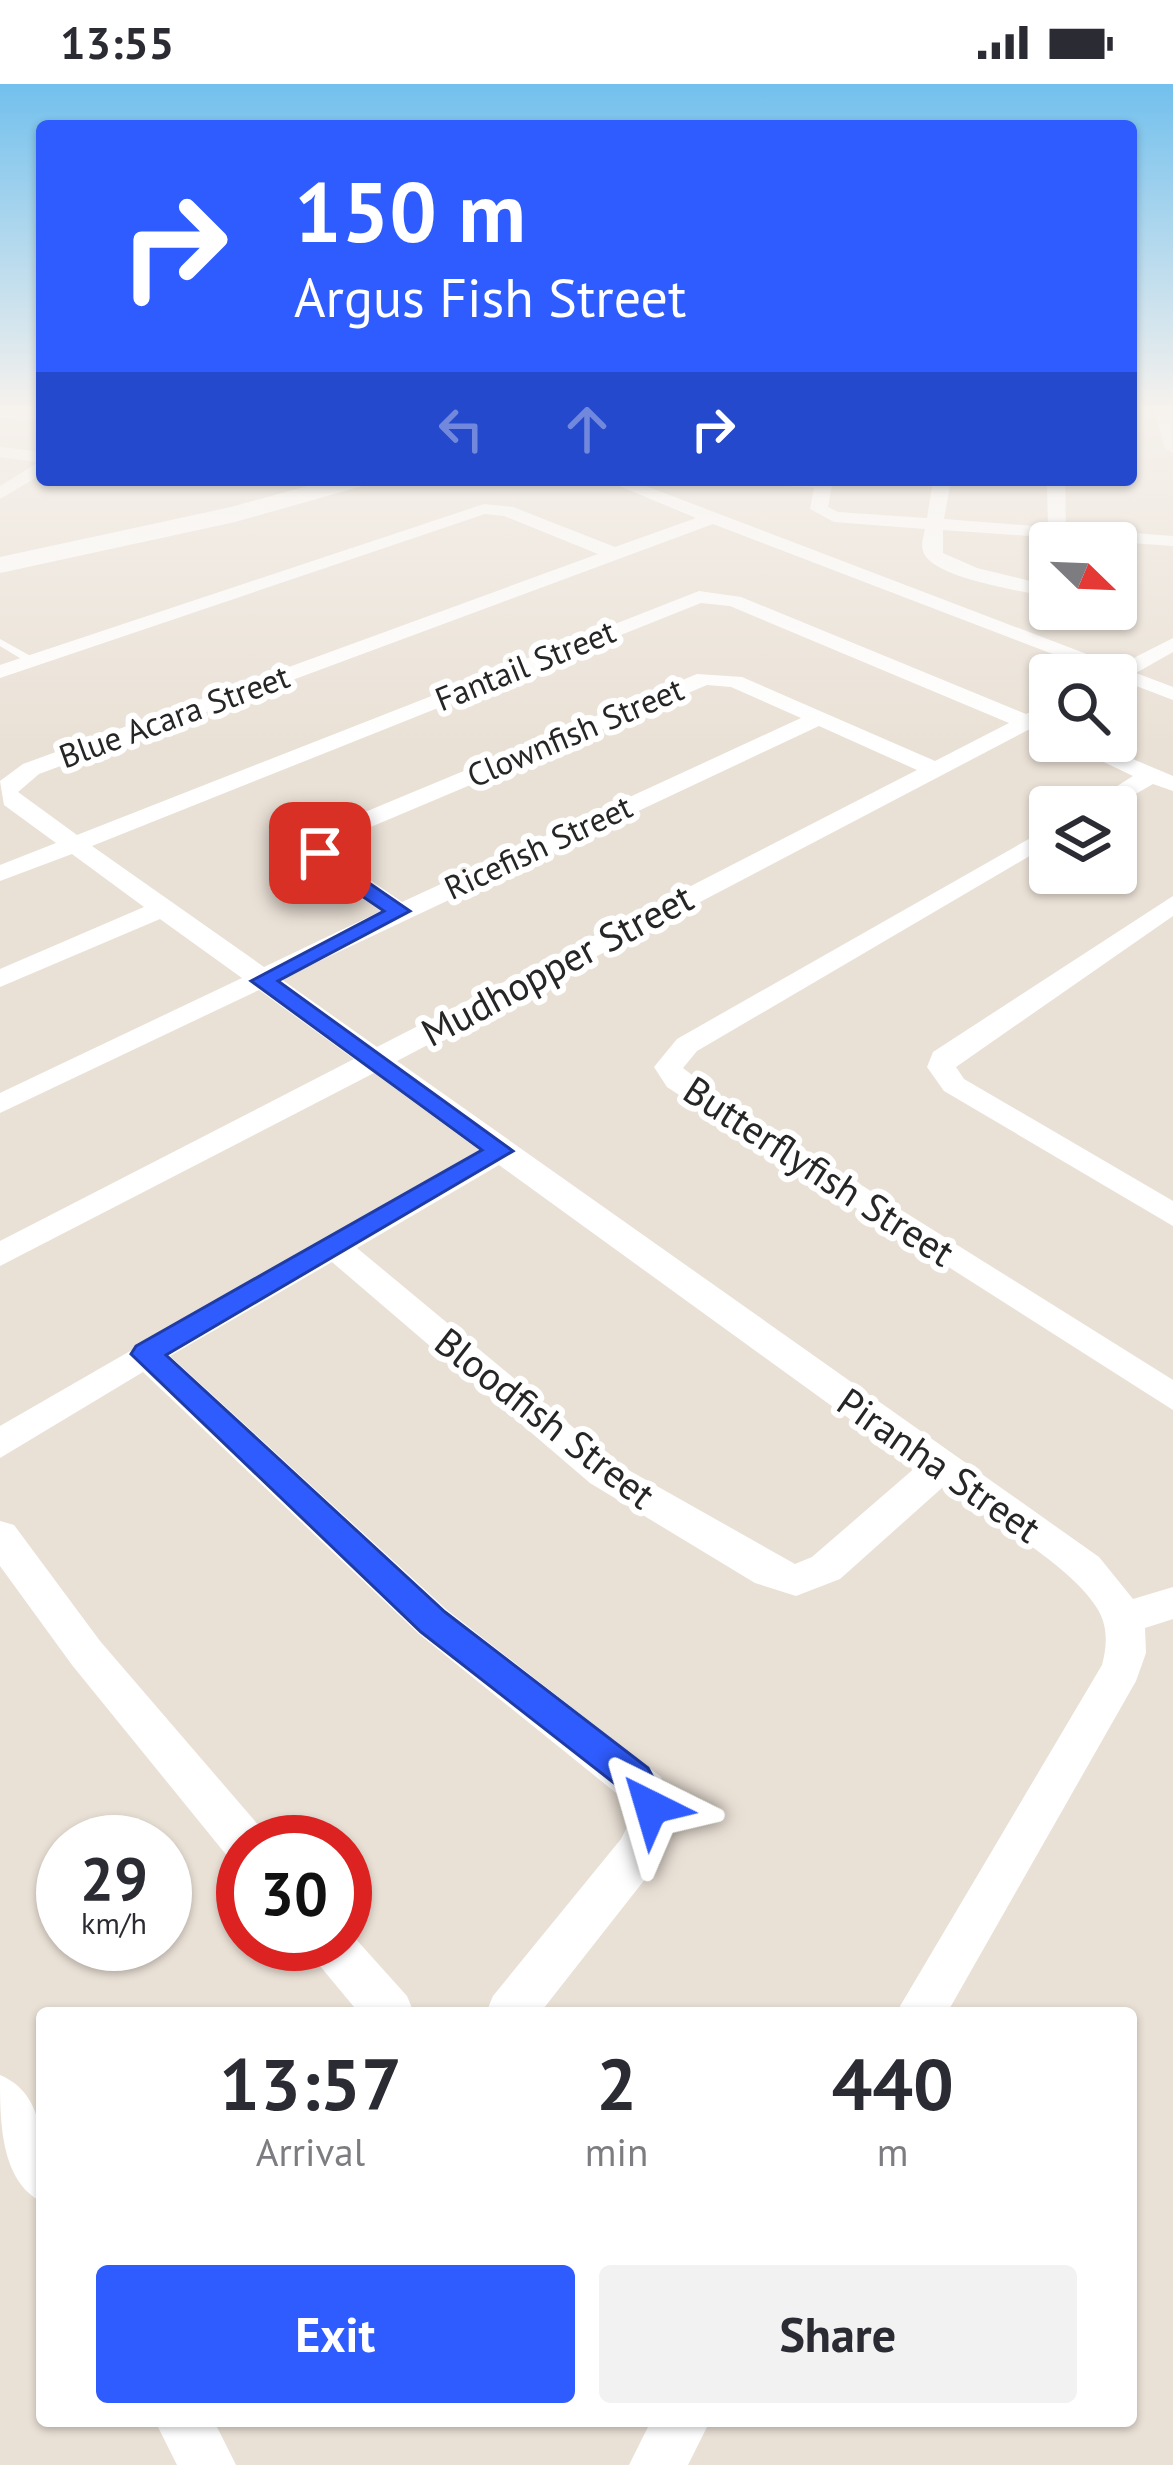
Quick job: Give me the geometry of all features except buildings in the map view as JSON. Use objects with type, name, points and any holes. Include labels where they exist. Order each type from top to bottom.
[{"type":"street","points":[[0,565],[204,521]]},
{"type":"street","points":[[0,672],[448,521]]},
{"type":"street","points":[[532,521],[615,554]]},
{"type":"street","name":"Blue Acara Street","points":[[376,1060],[9,797],[5,782],[704,521]]},
{"type":"street","points":[[720,521],[1066,654]]},
{"type":"street","points":[[890,521],[1029,531]]},
{"type":"street","points":[[937,521],[932,547],[939,560],[1029,600]]},
{"type":"street","points":[[1137,539],[1173,541]]},
{"type":"street","name":"Fantail Street","points":[[0,874],[699,597],[734,601],[1029,716]]},
{"type":"street","points":[[1012,633],[1029,621]]},
{"type":"street","points":[[1137,664],[1173,644]]},
{"type":"street","name":"Clownfish Street","points":[[400,911],[326,863],[320,853],[326,839],[704,678],[735,681],[933,768]]},
{"type":"street","points":[[1137,681],[1173,694]]},
{"type":"street","name":"Ricefish Street","points":[[0,1104],[400,911],[818,718]]},
{"type":"street","name":"Mudhopper Street","points":[[0,1255],[933,768],[1029,727]]},
{"type":"street","points":[[1121,762],[1162,779]]},
{"type":"street","name":"Butterflyfish Street","points":[[1029,846],[687,1045],[668,1067],[677,1081],[709,1102],[1173,1396]]},
{"type":"street","points":[[1173,904],[943,1058],[940,1065],[954,1085],[1173,1215]]},
{"type":"street","points":[[0,980],[163,908]]},
{"type":"street","name":"Piranha Street","points":[[376,1060],[1084,1568],[1117,1601],[1124,1618]]},
{"type":"street","points":[[0,1444],[146,1354],[500,1151]]},
{"type":"street","name":"Bloodfish Street","points":[[335,1247],[603,1473],[769,1572],[796,1580],[826,1568],[942,1466]]},
{"type":"street","points":[[146,1354],[433,1622],[646,1791],[652,1821],[629,1866],[515,2007]]},
{"type":"street","points":[[0,1536],[86,1653],[221,1815]]},
{"type":"street","points":[[924,2007],[1121,1669],[1127,1642],[1124,1618],[1173,1603]]},
{"type":"street","points":[[354,1971],[385,2007]]},
{"type":"street","points":[[0,2100],[36,2165]]},
{"type":"street","points":[[186,2427],[208,2465]]},
{"type":"street","points":[[657,2465],[679,2427]]},
{"type":"lane","points":[[0,642],[32,661]]},
{"type":"route","points":[[320,853],[326,863],[400,911],[262,981],[500,1151],[146,1354],[433,1622],[636,1779],[651,1807]]}]
